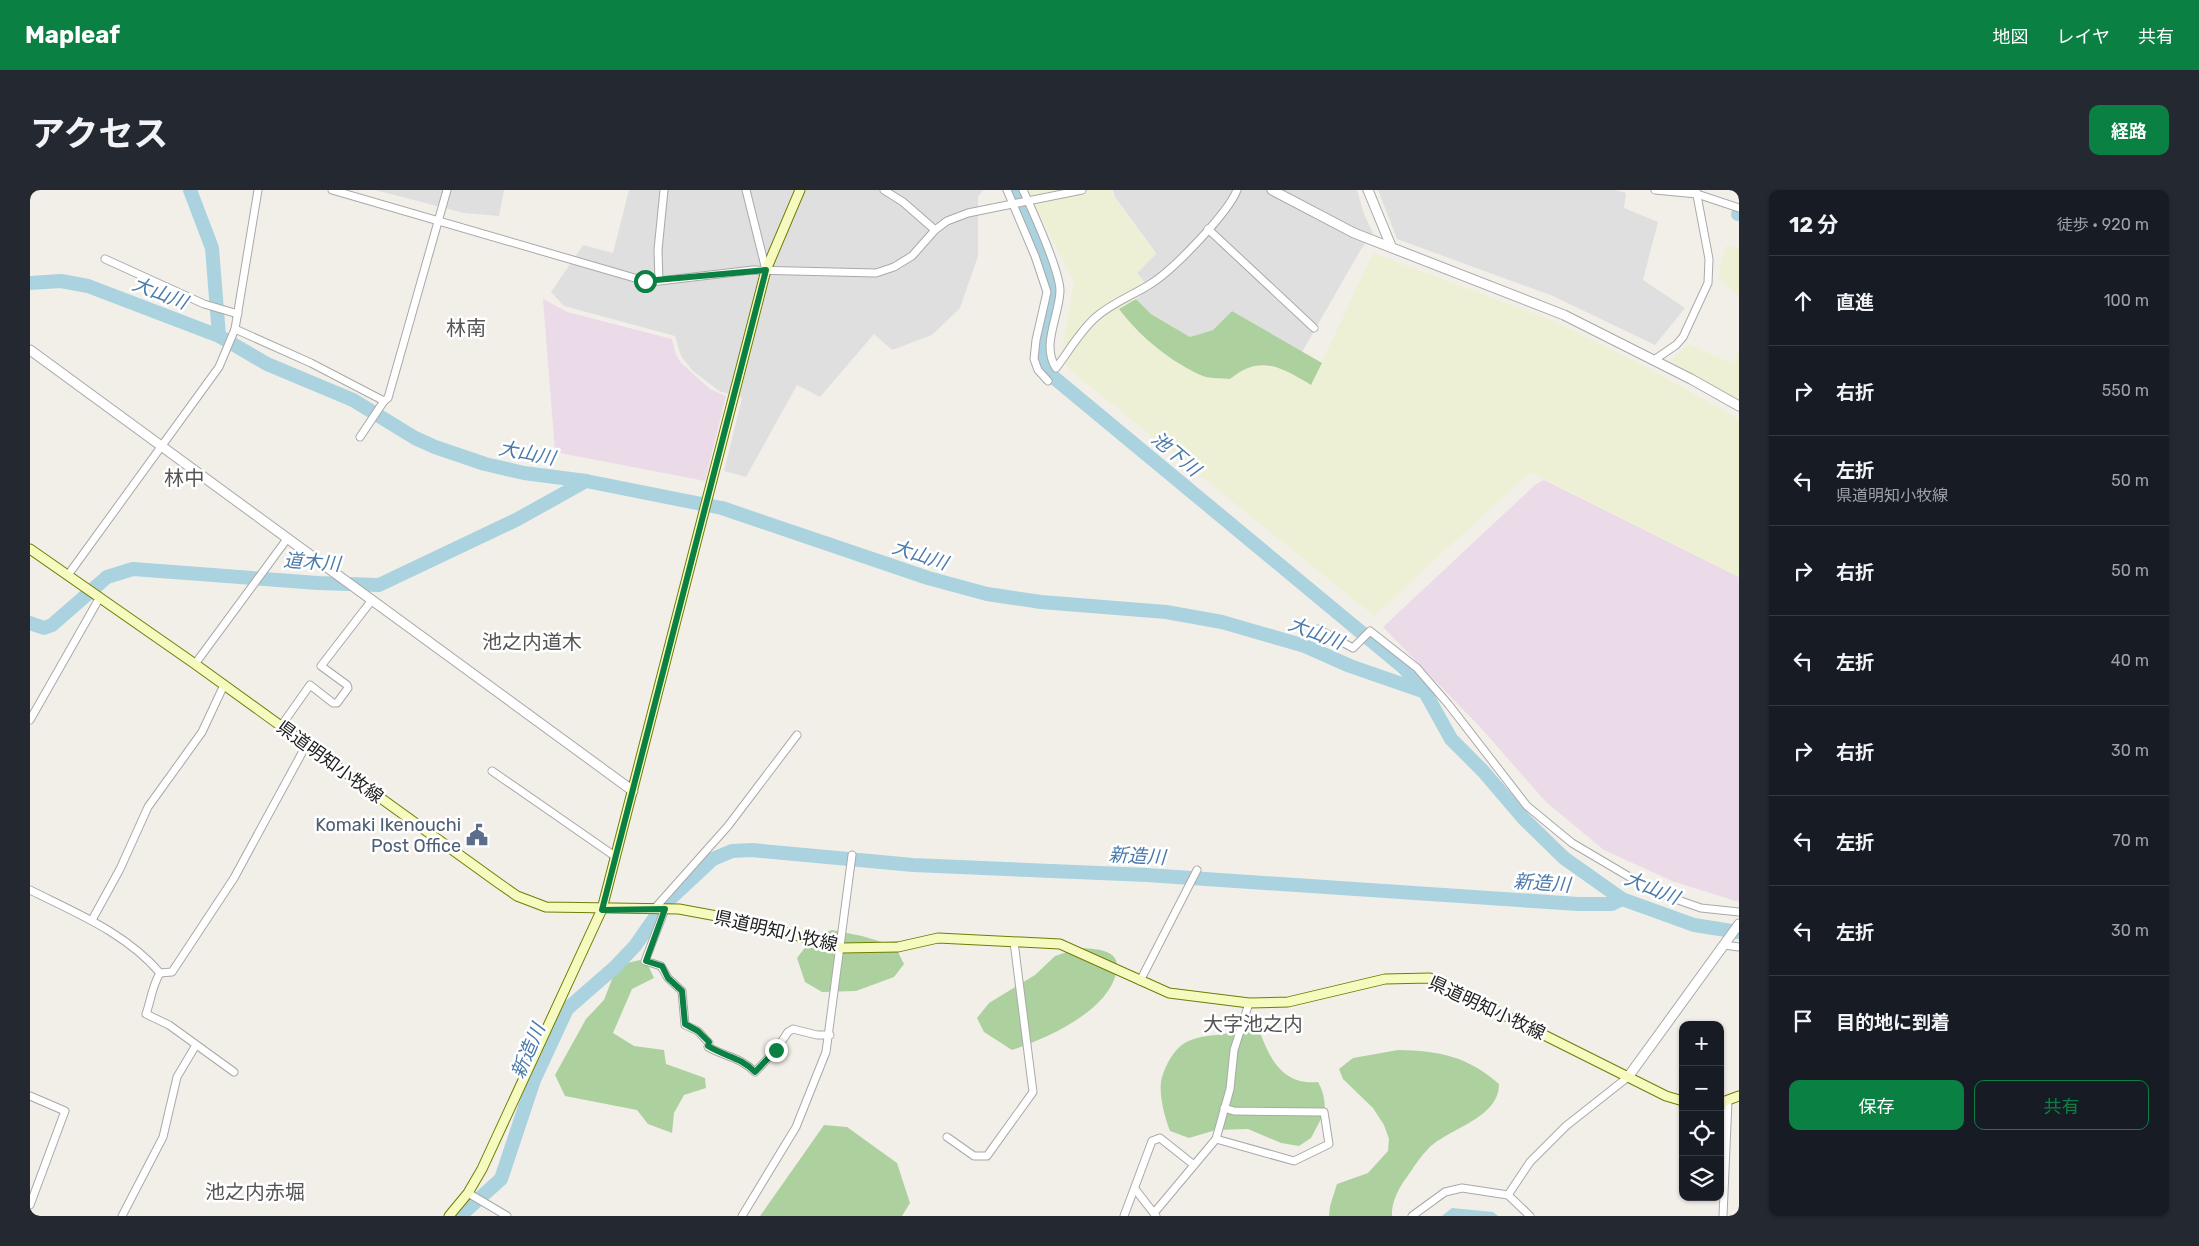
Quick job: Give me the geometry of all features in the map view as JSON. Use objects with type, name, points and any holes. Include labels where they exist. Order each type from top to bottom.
[{"type":"main road","points":[[449,1216],[469,1193],[540,1047],[602,910],[766,270],[800,190]]},
{"type":"main road","name":"県道明知小牧線","points":[[30,549],[195,664],[517,896],[546,908],[602,910],[660,908],[749,922],[841,948],[898,947],[938,938],[1060,944],[1169,993],[1249,1003],[1288,1002],[1385,978],[1430,978],[1666,1096],[1679,1101]]},
{"type":"main road","points":[[1724,1102],[1739,1096]]},
{"type":"street","points":[[68,575],[215,372],[226,350],[235,329],[238,314],[258,190]]},
{"type":"street","points":[[332,190],[645,281],[766,270],[876,273],[894,267],[912,256],[935,230],[947,222],[968,213],[1082,190]]},
{"type":"street","points":[[360,437],[388,398],[447,190]]},
{"type":"street","points":[[659,281],[658,250],[664,190]]},
{"type":"street","points":[[746,190],[766,270]]},
{"type":"street","points":[[884,190],[903,202],[935,230]]},
{"type":"street","points":[[1007,190],[1046,287],[1034,359],[1038,370],[1048,381]]},
{"type":"street","points":[[1023,190],[1057,275],[1060,290],[1049,348],[1051,360],[1056,368],[1083,330],[1097,316],[1153,283],[1208,228],[1233,200],[1237,190]]},
{"type":"street","points":[[1272,190],[1354,233],[1564,315],[1654,360],[1739,406]]},
{"type":"street","points":[[1368,190],[1391,246]]},
{"type":"street","points":[[1656,190],[1696,192],[1739,208]]},
{"type":"street","points":[[1654,360],[1676,345],[1683,337],[1708,283],[1709,259],[1696,192]]},
{"type":"street","points":[[1208,228],[1314,328]]},
{"type":"street","points":[[105,259],[212,306],[238,314]]},
{"type":"street","points":[[235,329],[328,371],[383,403]]},
{"type":"street","points":[[30,350],[633,792]]},
{"type":"street","points":[[195,664],[256,584],[287,539]]},
{"type":"street","points":[[30,718],[93,593]]},
{"type":"street","points":[[281,726],[310,685],[334,703],[337,703],[348,688],[347,685],[321,666],[372,600]]},
{"type":"street","points":[[1318,629],[1353,648],[1370,631],[1417,668],[1449,705],[1527,806],[1572,844],[1655,892],[1701,908],[1739,912]]},
{"type":"street","points":[[92,920],[120,869],[148,807],[202,732],[224,685]]},
{"type":"street","points":[[798,735],[728,826],[660,908],[646,961],[662,966],[668,978],[682,991],[685,1024],[706,1037],[709,1042],[708,1046],[720,1054],[738,1058],[755,1072],[776,1050],[788,1032],[793,1029],[817,1035],[830,1035]]},
{"type":"street","points":[[234,1072],[169,1025],[146,1014],[151,1000],[153,985],[160,974],[172,972],[218,904],[303,751],[304,744]]},
{"type":"street","points":[[492,771],[616,856]]},
{"type":"street","points":[[742,1216],[796,1127],[826,1052],[830,1035],[834,979],[841,948],[852,855]]},
{"type":"street","points":[[1140,981],[1197,870]]},
{"type":"street","points":[[30,890],[98,922],[120,938],[160,974]]},
{"type":"street","points":[[1508,1195],[1530,1162],[1566,1126],[1628,1077],[1739,924]]},
{"type":"street","points":[[947,1137],[974,1156],[987,1156],[1033,1092],[1014,942]]},
{"type":"street","points":[[1724,945],[1739,947]]},
{"type":"street","points":[[1135,1189],[1155,1215],[1216,1139],[1233,1071],[1234,1050],[1249,1003]]},
{"type":"street","points":[[122,1216],[163,1137],[177,1077],[196,1045]]},
{"type":"street","points":[[30,1096],[65,1110],[30,1205]]},
{"type":"street","points":[[1216,1139],[1294,1161],[1329,1144],[1324,1112],[1234,1112],[1224,1108]]},
{"type":"street","points":[[1722,1216],[1724,1111]]},
{"type":"street","points":[[1124,1216],[1152,1141],[1160,1138],[1194,1165]]},
{"type":"street","points":[[1412,1216],[1445,1192],[1462,1188],[1508,1195],[1530,1216]]},
{"type":"street","points":[[469,1193],[507,1216]]},
{"type":"shaded area","points":[[375,190],[504,190],[499,216],[464,213]]},
{"type":"shaded area","points":[[629,190],[983,190],[978,197],[978,256],[960,308],[932,335],[892,350],[874,334],[820,397],[797,385],[746,477],[724,471],[742,398],[719,391],[692,370],[681,356],[675,336],[564,306],[551,292],[583,245],[613,253]]},
{"type":"shaded area","points":[[1113,190],[1357,190],[1364,214],[1373,233],[1360,251],[1302,352],[1232,311],[1213,330],[1190,337],[1151,314],[1136,299],[1149,288],[1137,273],[1156,253],[1115,197]]},
{"type":"shaded area","points":[[1378,190],[1615,190],[1626,193],[1624,208],[1658,222],[1643,280],[1685,308],[1655,345],[1553,296],[1397,239]]},
{"type":"shaded area","points":[[543,299],[567,312],[672,339],[676,355],[681,363],[710,389],[726,396],[705,481],[555,452]]},
{"type":"shaded area","points":[[1544,480],[1739,577],[1739,902],[1672,881],[1604,850],[1546,802],[1481,728],[1383,627],[1536,484]]},
{"type":"green space","points":[[1027,190],[1109,190],[1156,254],[1137,273],[1149,289],[1120,309],[1230,379],[1243,368],[1254,365],[1285,369],[1311,385],[1373,253],[1551,320],[1639,363],[1739,419],[1739,577],[1530,472],[1374,616],[1070,370],[1061,355],[1074,282]]},
{"type":"green space","points":[[1726,245],[1739,248],[1739,296],[1718,278]]},
{"type":"green space","points":[[1136,299],[1151,314],[1190,337],[1213,330],[1232,311],[1322,363],[1311,385],[1280,369],[1261,365],[1241,371],[1230,379],[1203,376],[1180,364],[1157,348],[1127,319],[1119,309]]},
{"type":"green space","points":[[1688,344],[1732,363],[1739,350],[1739,400],[1670,361]]},
{"type":"green space","points":[[832,930],[862,936],[895,946],[904,964],[894,977],[856,991],[822,992],[805,982],[797,958],[814,936]]},
{"type":"green space","points":[[1079,948],[1107,952],[1116,960],[1117,966],[1110,988],[1088,1012],[1058,1031],[1012,1050],[984,1032],[977,1018],[989,1003],[1035,975],[1055,956]]},
{"type":"green space","points":[[640,960],[648,965],[654,978],[632,989],[613,1033],[634,1046],[664,1050],[666,1064],[705,1078],[706,1088],[684,1095],[674,1113],[672,1133],[648,1124],[637,1110],[565,1096],[555,1075],[586,1019],[604,1000],[614,974],[627,963]]},
{"type":"green space","points":[[1249,1012],[1254,1016],[1268,1052],[1282,1071],[1292,1078],[1304,1082],[1318,1082],[1322,1091],[1325,1104],[1325,1118],[1322,1117],[1311,1138],[1299,1146],[1281,1143],[1248,1129],[1216,1130],[1189,1138],[1170,1131],[1163,1107],[1161,1082],[1171,1057],[1180,1047],[1191,1040],[1223,1034],[1235,1029]]},
{"type":"green space","points":[[1398,1050],[1440,1054],[1464,1061],[1476,1067],[1499,1084],[1497,1096],[1491,1106],[1482,1114],[1437,1142],[1425,1152],[1398,1190],[1392,1216],[1329,1216],[1337,1184],[1368,1173],[1388,1151],[1389,1139],[1384,1125],[1373,1108],[1343,1079],[1339,1069],[1353,1058]]},
{"type":"green space","points":[[824,1125],[847,1127],[897,1163],[910,1203],[902,1216],[760,1216]]},
{"type":"water","points":[[1452,1208],[1493,1212],[1498,1216],[1442,1216]]},
{"type":"waterway","points":[[190,190],[212,248],[219,336]]},
{"type":"waterway","name":"池下川","points":[[1014,190],[1033,232],[1050,279],[1053,294],[1052,315],[1042,355],[1046,371],[1403,667],[1425,692],[1451,739],[1483,771],[1524,819],[1564,858],[1622,899],[1694,925],[1739,932]]},
{"type":"waterway","name":"大山川","points":[[30,283],[61,281],[88,286],[219,336],[267,364],[353,400],[415,438],[485,464],[524,473],[586,481],[722,508],[928,578],[987,594],[1041,602],[1166,612],[1222,622],[1305,646],[1350,666],[1425,692]]},
{"type":"waterway","name":"道木川","points":[[30,623],[44,628],[52,625],[107,577],[133,569],[318,583],[379,585],[516,520],[586,481]]},
{"type":"waterway","name":"新造川","points":[[668,901],[713,859],[732,851],[752,850],[913,865],[1147,875],[1578,904],[1612,904],[1622,899]]},
{"type":"waterway","name":"新造川","points":[[460,1216],[501,1179],[534,1080],[567,1009],[614,968],[635,946],[656,916]]},
{"type":"place","name":"Komaki Ikenouchi Post Office","points":[[477,835]]},
{"type":"district","name":"林南","points":[[466,328]]},
{"type":"district","name":"林中","points":[[184,478]]},
{"type":"district","name":"池之内道木","points":[[532,642]]},
{"type":"district","name":"大字池之内","points":[[1253,1024]]},
{"type":"district","name":"池之内赤堀","points":[[255,1192]]},
{"type":"route","points":[[645,281],[684,279],[766,270],[602,910],[665,909],[646,961],[662,966],[668,978],[682,991],[685,1024],[706,1037],[709,1042],[708,1046],[720,1054],[738,1058],[755,1072],[776,1050]]}]
